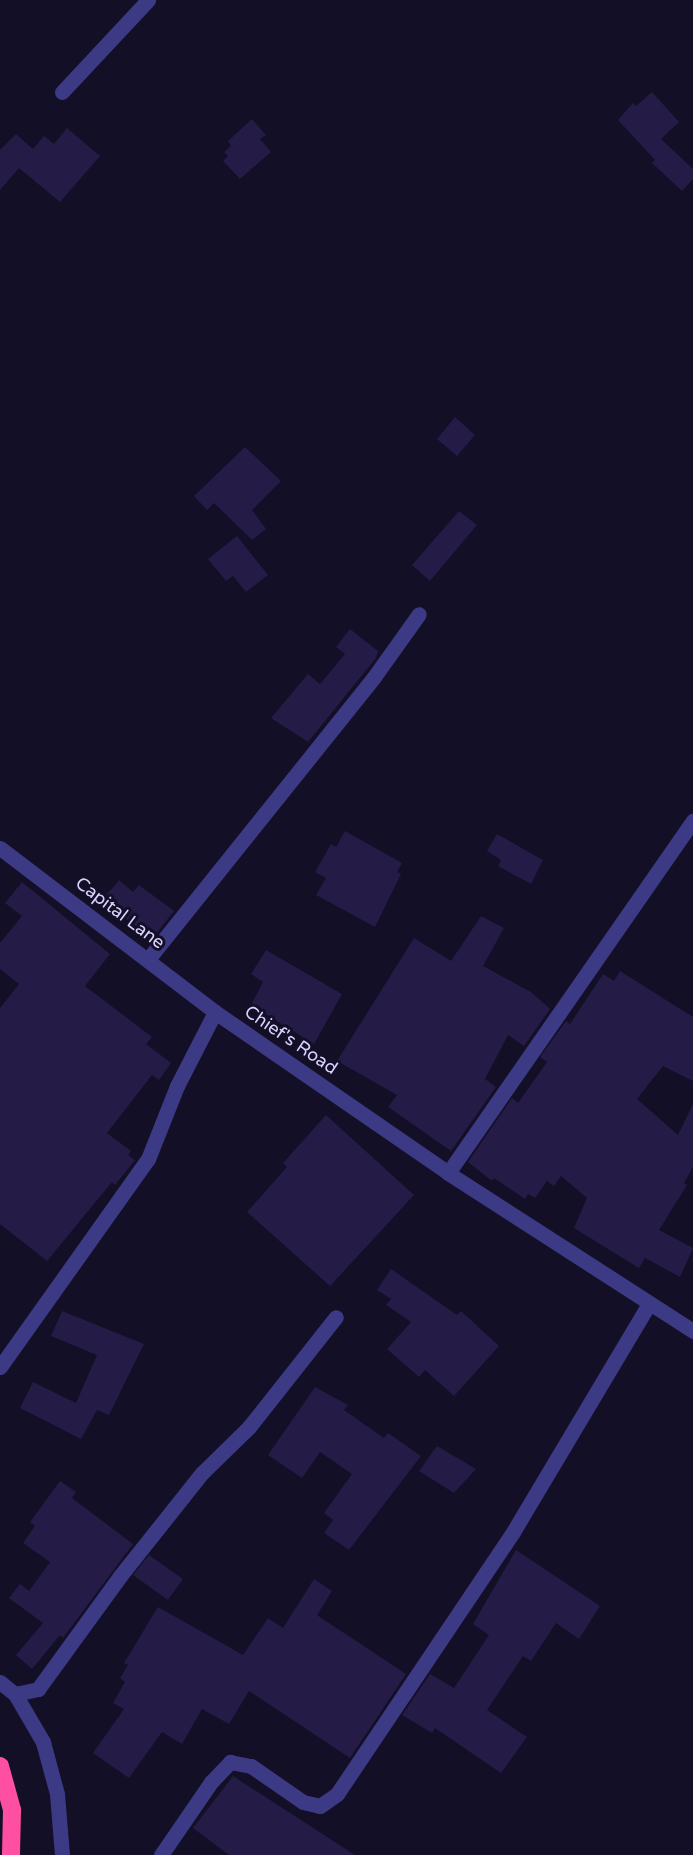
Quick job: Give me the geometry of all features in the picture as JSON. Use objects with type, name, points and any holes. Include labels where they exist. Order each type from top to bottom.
[{"type":"highway","points":[[0,1766],[12,1810],[11,1854]]},
{"type":"street","points":[[62,92],[148,0]]},
{"type":"street","points":[[149,958],[374,677],[419,614]]},
{"type":"street","points":[[448,1173],[693,821]]},
{"type":"street","name":"Capital Lane","points":[[0,848],[149,958],[216,1012]]},
{"type":"street","name":"Chief's Road","points":[[0,1367],[148,1159],[177,1086],[216,1012],[448,1173],[693,1331]]},
{"type":"street","points":[[161,1855],[211,1782],[230,1762],[251,1766],[303,1802],[320,1806],[337,1794],[513,1532],[649,1304]]},
{"type":"street","points":[[15,1694],[38,1689],[120,1576],[202,1473],[249,1427],[336,1317]]},
{"type":"street","points":[[0,1682],[15,1694],[43,1742],[57,1794],[62,1855]]},
{"type":"building","points":[[652,92],[679,122],[661,139],[693,169],[693,179],[682,191],[652,163],[655,160],[618,120],[633,103],[636,106]]},
{"type":"building","points":[[252,119],[266,135],[260,139],[271,152],[240,179],[223,161],[228,156],[224,152],[231,146],[228,141]]},
{"type":"building","points":[[67,128],[100,156],[60,202],[19,168],[0,190],[0,150],[16,134],[33,149],[44,136],[54,144]]},
{"type":"building","points":[[455,417],[475,435],[457,456],[437,439]]},
{"type":"building","points":[[245,447],[281,481],[252,510],[266,529],[252,540],[214,503],[207,510],[194,496]]},
{"type":"building","points":[[459,511],[477,525],[430,581],[412,565]]},
{"type":"building","points":[[237,536],[268,575],[246,592],[233,576],[226,581],[208,559]]},
{"type":"building","points":[[350,629],[378,651],[376,658],[308,742],[271,718],[308,674],[320,684],[345,654],[336,647]]},
{"type":"building","points":[[345,831],[402,863],[397,872],[401,874],[375,927],[316,895],[326,878],[315,872],[331,844],[336,847]]},
{"type":"building","points":[[497,834],[543,860],[531,884],[498,866],[501,860],[487,851]]},
{"type":"building","points":[[119,880],[133,892],[139,885],[174,911],[152,939],[102,900]]},
{"type":"building","points":[[22,882],[110,954],[85,986],[152,1037],[146,1044],[171,1063],[159,1080],[152,1075],[107,1133],[131,1151],[128,1155],[135,1160],[115,1185],[112,1182],[47,1261],[0,1224],[0,1008],[19,984],[0,969],[0,943],[22,916],[5,903]]},
{"type":"building","points":[[481,916],[504,928],[483,966],[531,992],[550,1009],[524,1046],[508,1035],[485,1079],[496,1087],[451,1151],[388,1107],[397,1095],[337,1061],[414,938],[451,961]]},
{"type":"building","points":[[266,950],[342,994],[314,1044],[251,1005],[263,982],[251,974]]},
{"type":"building","points":[[620,971],[693,1017],[693,1081],[663,1066],[637,1099],[678,1135],[693,1104],[693,1167],[684,1183],[687,1185],[659,1230],[693,1248],[680,1277],[645,1258],[639,1268],[574,1228],[587,1198],[561,1176],[554,1186],[547,1181],[535,1198],[528,1194],[525,1199],[494,1178],[492,1181],[468,1162],[512,1098],[518,1103],[547,1062],[540,1057],[566,1021],[570,1024],[603,974],[614,981]]},
{"type":"building","points":[[326,1115],[414,1195],[330,1286],[247,1212],[287,1167],[283,1163]]},
{"type":"building","points":[[391,1269],[457,1315],[461,1311],[499,1346],[454,1396],[425,1370],[419,1377],[387,1349],[411,1322],[386,1305],[391,1299],[377,1290]]},
{"type":"building","points":[[62,1311],[144,1344],[109,1415],[97,1410],[81,1439],[20,1408],[33,1382],[76,1403],[97,1355],[51,1336]]},
{"type":"building","points":[[315,1387],[348,1405],[344,1410],[384,1438],[388,1433],[421,1456],[349,1550],[324,1533],[333,1520],[324,1513],[352,1474],[320,1452],[302,1478],[268,1455]]},
{"type":"building","points":[[437,1446],[476,1469],[454,1493],[419,1471]]},
{"type":"building","points":[[60,1481],[76,1492],[72,1498],[133,1544],[63,1638],[60,1635],[32,1669],[16,1655],[43,1623],[9,1598],[20,1584],[29,1591],[50,1562],[23,1543],[35,1526],[30,1522]]},
{"type":"building","points":[[516,1550],[600,1606],[579,1639],[556,1623],[531,1661],[523,1656],[487,1710],[527,1737],[501,1773],[435,1728],[432,1733],[402,1715],[430,1674],[454,1688],[489,1635],[473,1624]]},
{"type":"building","points":[[149,1555],[183,1579],[168,1600],[133,1575]]},
{"type":"building","points":[[314,1579],[332,1591],[317,1615],[406,1674],[350,1758],[249,1691],[229,1724],[202,1709],[182,1744],[162,1732],[129,1778],[93,1753],[124,1709],[113,1703],[125,1682],[120,1678],[128,1665],[124,1663],[158,1607],[243,1655],[268,1618],[283,1628]]},
{"type":"building","points":[[233,1776],[355,1855],[229,1855],[193,1828]]}]
